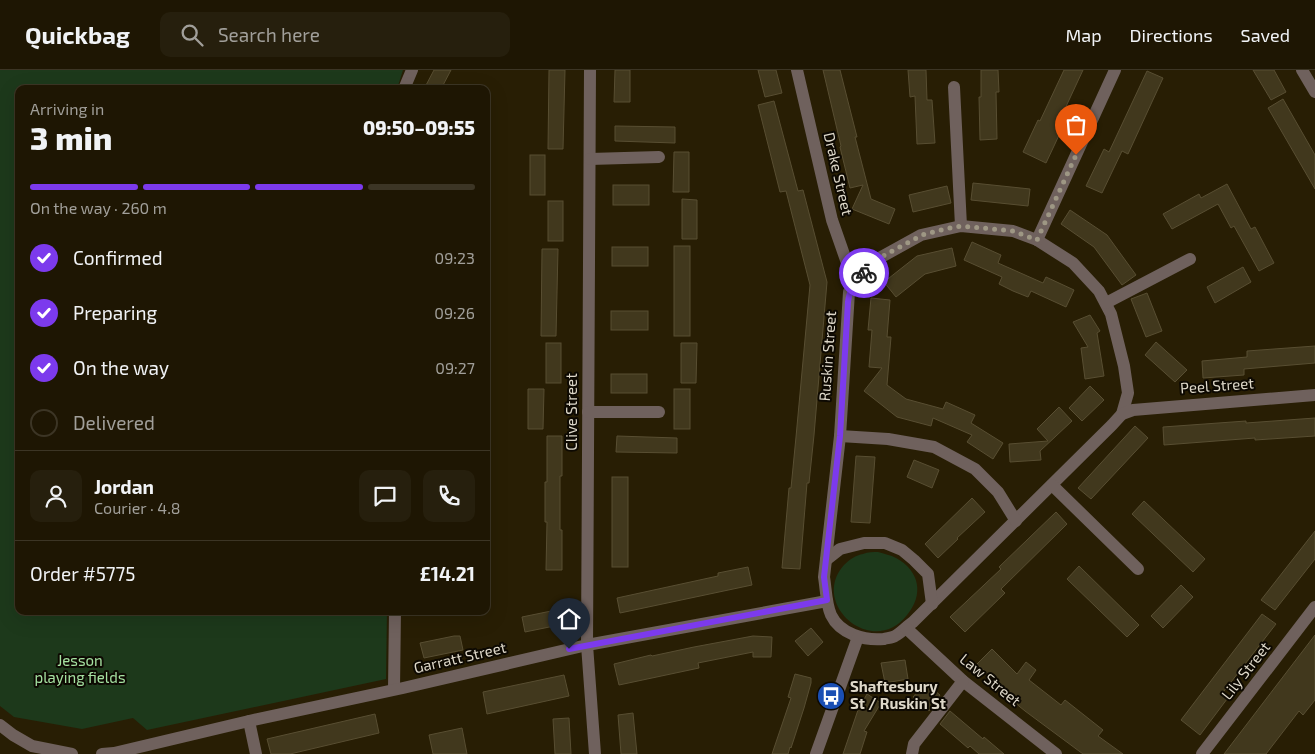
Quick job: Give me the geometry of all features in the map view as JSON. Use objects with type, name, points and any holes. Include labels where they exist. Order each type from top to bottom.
[{"type":"street","points":[[406,85],[412,70]]},
{"type":"street","name":"Clive Street","points":[[590,70],[587,645],[595,754]]},
{"type":"street","name":"Drake Street","points":[[797,70],[832,220],[854,283]]},
{"type":"street","points":[[1037,240],[1115,70]]},
{"type":"street","points":[[1302,70],[1315,92]]},
{"type":"street","points":[[954,87],[961,226]]},
{"type":"street","points":[[590,159],[659,157]]},
{"type":"street","name":"Ruskin Street","points":[[961,226],[1013,231],[1037,240],[1073,263],[1099,291],[1106,303],[1124,366],[1128,393],[1122,414],[906,628],[894,637],[875,640],[858,637],[838,626],[831,615],[824,577],[840,436],[849,292],[854,283],[874,261],[922,235],[961,226]]},
{"type":"street","points":[[1106,303],[1190,259]]},
{"type":"street","name":"Peel Street","points":[[1122,414],[1133,410],[1315,395]]},
{"type":"street","points":[[588,412],[659,412]]},
{"type":"street","points":[[840,436],[888,439],[934,447],[974,470],[998,492],[1016,521]]},
{"type":"street","points":[[1052,485],[1138,569]]},
{"type":"street","points":[[826,560],[840,549],[864,543],[885,543],[902,550],[928,574],[932,604]]},
{"type":"street","name":"Garratt Street","points":[[102,754],[114,754],[249,721],[587,645],[827,600]]},
{"type":"street","name":"Lily Street","points":[[1202,754],[1315,608]]},
{"type":"street","points":[[394,689],[395,615]]},
{"type":"street","name":"Law Street","points":[[906,628],[963,681],[1056,754]]},
{"type":"street","points":[[816,754],[858,637]]},
{"type":"street","points":[[912,754],[914,744],[963,681]]},
{"type":"street","points":[[249,721],[256,754]]},
{"type":"street","points":[[0,725],[32,746],[72,754]]},
{"type":"green space","name":"Jesson playing fields","points":[[0,70],[403,70],[398,85],[15,85],[15,615],[387,615],[386,679],[147,730],[133,718],[82,729],[14,717],[0,706]]},
{"type":"green space","points":[[878,552],[890,555],[904,563],[915,576],[917,592],[916,599],[907,615],[893,627],[878,631],[863,629],[850,621],[840,610],[834,595],[835,580],[844,565],[858,555]]},
{"type":"building","points":[[434,70],[451,70],[443,85],[426,85]]},
{"type":"building","points":[[549,70],[565,70],[563,149],[548,149]]},
{"type":"building","points":[[615,70],[630,70],[630,102],[614,102]]},
{"type":"building","points":[[758,70],[776,70],[782,93],[765,97]]},
{"type":"building","points":[[823,70],[840,70],[871,199],[895,209],[889,224],[852,209],[863,185],[850,188]]},
{"type":"building","points":[[908,70],[926,70],[927,100],[932,100],[935,143],[917,144],[915,96],[910,97]]},
{"type":"building","points":[[981,70],[998,70],[999,92],[996,92],[997,139],[980,140],[979,97],[981,97]]},
{"type":"building","points":[[1064,70],[1083,70],[1056,128],[1061,131],[1046,163],[1023,152]]},
{"type":"building","points":[[1253,70],[1274,70],[1286,92],[1271,100]]},
{"type":"building","points":[[1147,71],[1163,78],[1128,154],[1122,151],[1102,193],[1086,186],[1104,149],[1109,152]]},
{"type":"building","points":[[1283,99],[1315,155],[1315,189],[1268,108]]},
{"type":"building","points":[[774,101],[798,191],[803,190],[827,282],[800,569],[782,568],[810,285],[786,191],[780,192],[758,105]]},
{"type":"building","points":[[615,126],[675,127],[675,143],[615,141]]},
{"type":"building","points":[[674,152],[689,152],[689,192],[673,192]]},
{"type":"building","points":[[530,155],[545,155],[545,195],[530,195]]},
{"type":"building","points":[[973,183],[1030,189],[1028,206],[971,200]]},
{"type":"building","points":[[1227,184],[1251,229],[1255,227],[1274,263],[1259,271],[1234,226],[1231,228],[1218,204],[1172,229],[1163,214],[1199,194],[1201,198]]},
{"type":"building","points":[[613,185],[649,185],[649,205],[613,205]]},
{"type":"building","points":[[947,186],[951,203],[913,212],[909,195]]},
{"type":"building","points":[[682,199],[697,200],[697,239],[682,239]]},
{"type":"building","points":[[548,201],[563,201],[563,241],[548,241]]},
{"type":"building","points":[[1070,210],[1107,235],[1136,275],[1122,285],[1094,247],[1061,224]]},
{"type":"building","points":[[972,242],[1001,255],[998,263],[1043,283],[1046,277],[1074,290],[1066,307],[1031,291],[1028,297],[1013,291],[999,284],[1002,277],[964,260]]},
{"type":"building","points":[[674,246],[690,246],[690,336],[674,336]]},
{"type":"building","points":[[612,247],[648,247],[648,266],[612,266]]},
{"type":"building","points":[[952,248],[956,266],[925,274],[896,297],[884,282],[917,256]]},
{"type":"building","points":[[542,249],[558,249],[556,336],[541,336]]},
{"type":"building","points":[[1243,267],[1251,282],[1215,303],[1207,287]]},
{"type":"building","points":[[1147,293],[1162,331],[1146,337],[1131,299]]},
{"type":"building","points":[[871,298],[890,300],[887,337],[891,337],[887,385],[906,399],[943,409],[946,402],[975,415],[971,423],[1003,443],[993,459],[967,442],[972,435],[933,418],[931,426],[897,417],[864,391],[882,368],[869,367],[872,330],[868,330]]},
{"type":"building","points":[[611,311],[648,311],[648,330],[611,330]]},
{"type":"building","points":[[1090,315],[1100,331],[1097,333],[1104,376],[1085,379],[1081,348],[1088,347],[1073,322]]},
{"type":"building","points":[[1156,342],[1187,370],[1175,382],[1145,355]]},
{"type":"building","points":[[546,343],[561,343],[561,383],[546,383]]},
{"type":"building","points":[[681,343],[697,343],[696,383],[681,383]]},
{"type":"building","points":[[1315,346],[1315,363],[1244,369],[1244,375],[1203,378],[1202,361],[1247,357],[1247,351]]},
{"type":"building","points":[[611,374],[647,374],[647,393],[611,393]]},
{"type":"building","points":[[1090,386],[1104,400],[1082,421],[1069,408]]},
{"type":"building","points":[[528,389],[544,389],[543,429],[528,429]]},
{"type":"building","points":[[674,389],[690,389],[690,429],[674,429]]},
{"type":"building","points":[[1059,407],[1072,421],[1040,451],[1041,460],[1010,462],[1009,444],[1048,441],[1037,429]]},
{"type":"building","points":[[1315,418],[1315,436],[1255,440],[1255,438],[1164,445],[1163,427]]},
{"type":"building","points":[[1135,426],[1148,438],[1091,499],[1078,488]]},
{"type":"building","points":[[547,436],[562,436],[560,530],[562,530],[562,570],[546,570],[547,522],[545,522],[545,482],[547,482]]},
{"type":"building","points":[[617,436],[677,438],[677,453],[616,452]]},
{"type":"building","points":[[856,456],[875,457],[870,523],[851,522]]},
{"type":"building","points":[[914,460],[939,470],[932,488],[907,477]]},
{"type":"building","points":[[612,477],[628,477],[628,567],[612,567]]},
{"type":"building","points":[[972,498],[985,512],[938,558],[925,544]]},
{"type":"building","points":[[1144,501],[1205,559],[1193,572],[1132,514]]},
{"type":"building","points":[[1056,512],[1067,524],[1001,589],[1005,593],[965,632],[950,617],[1001,569],[999,567]]},
{"type":"building","points":[[1315,531],[1315,559],[1275,610],[1261,600]]},
{"type":"building","points":[[1079,566],[1139,625],[1127,637],[1067,579]]},
{"type":"building","points":[[748,567],[752,585],[620,613],[617,598],[718,576],[718,573]]},
{"type":"building","points":[[1181,585],[1193,597],[1163,628],[1151,616]]},
{"type":"building","points":[[561,609],[564,624],[525,632],[522,617]]},
{"type":"building","points":[[1262,614],[1276,624],[1221,695],[1227,699],[1200,735],[1181,720]]},
{"type":"building","points":[[811,628],[823,642],[808,656],[795,641]]},
{"type":"building","points":[[1315,635],[1315,700],[1303,715],[1299,711],[1266,754],[1224,754]]},
{"type":"building","points":[[460,636],[463,650],[424,658],[420,643]]},
{"type":"building","points":[[753,636],[772,637],[771,657],[753,657],[753,652],[698,663],[699,668],[619,685],[614,664],[651,655]]},
{"type":"building","points":[[992,649],[1017,674],[1026,662],[1036,670],[1029,680],[1061,705],[1065,700],[1103,730],[1098,736],[1123,754],[1083,754],[1025,711],[1003,693],[1005,690],[977,664]]},
{"type":"building","points":[[905,660],[908,679],[885,683],[881,663]]},
{"type":"building","points":[[795,674],[811,678],[804,708],[788,754],[772,754],[791,698],[788,697]]},
{"type":"building","points":[[564,675],[569,696],[487,714],[483,692]]},
{"type":"building","points":[[925,683],[940,695],[929,711],[913,697]]},
{"type":"building","points":[[867,694],[881,703],[864,731],[867,732],[860,754],[843,754],[858,710]]},
{"type":"building","points":[[950,711],[1004,754],[979,754],[970,746],[968,748],[940,724]]},
{"type":"building","points":[[633,713],[637,754],[621,754],[618,715]]},
{"type":"building","points":[[375,714],[379,733],[290,754],[271,754],[267,739]]},
{"type":"building","points":[[569,718],[571,754],[555,754],[553,719]]},
{"type":"building","points":[[462,728],[467,754],[433,754],[429,735]]},
{"type":"way so far","points":[[864,273],[874,261],[922,235],[945,229],[961,226],[1013,231],[1037,240],[1076,155]]},
{"type":"place","name":"Shaftesbury St / Ruskin St","points":[[831,696]]},
{"type":"route","points":[[569,649],[827,600],[824,577],[840,436],[849,292],[854,283],[864,273]]}]
